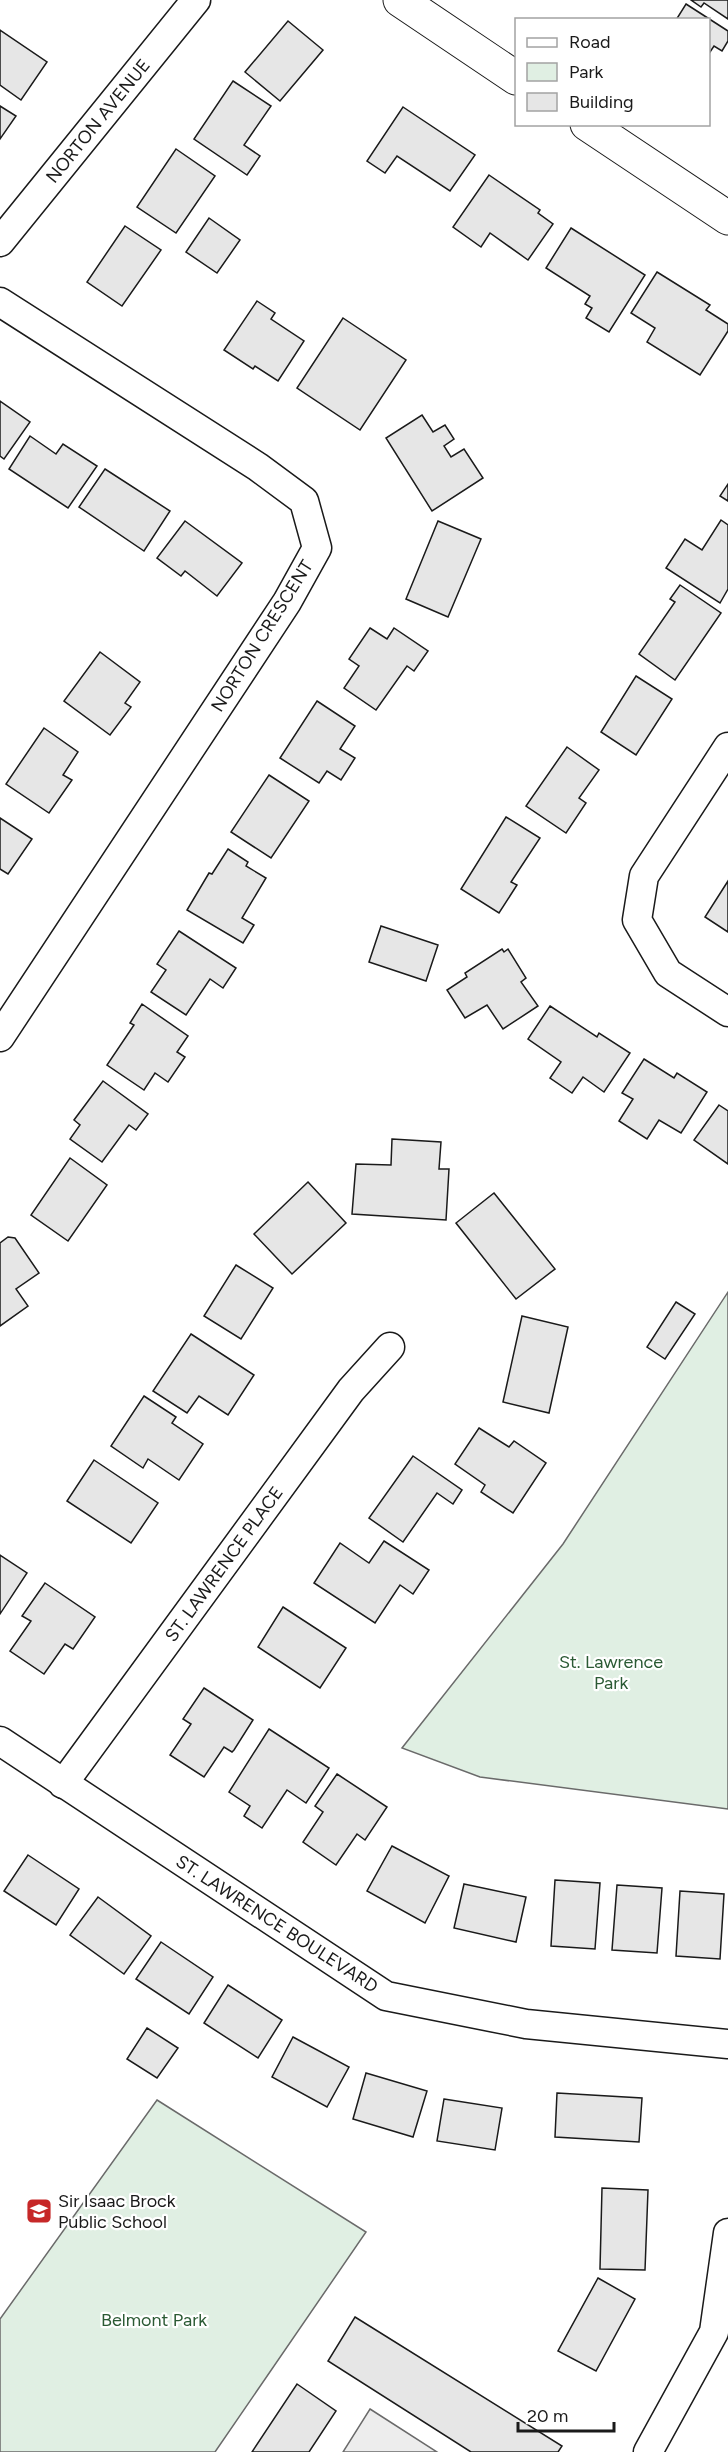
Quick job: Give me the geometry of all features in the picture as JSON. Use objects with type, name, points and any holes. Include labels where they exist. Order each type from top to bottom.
[{"type":"street","name":"NORTON AVENUE","points":[[0,242],[196,0]]},
{"type":"street","points":[[400,0],[515,77]]},
{"type":"street","points":[[590,126],[725,209]]},
{"type":"street","name":"NORTON CRESCENT","points":[[0,302],[258,467],[304,501],[317,548],[287,602],[0,1037]]},
{"type":"street","points":[[728,747],[644,876],[637,920],[668,972],[728,1012]]},
{"type":"street","name":"ST. LAWRENCE PLACE","points":[[63,1784],[351,1390],[390,1347]]},
{"type":"street","name":"ST. LAWRENCE BOULEVARD","points":[[0,1741],[386,1996],[526,2024],[728,2044]]},
{"type":"street","points":[[648,2452],[714,2332],[728,2233]]},
{"type":"green space","name":"St. Lawrence Park","points":[[728,1292],[728,1809],[480,1777],[402,1748],[563,1544]]},
{"type":"green space","name":"Belmont Park","points":[[157,2100],[366,2232],[215,2452],[0,2452],[0,2319]]},
{"type":"shaded area","points":[[370,2409],[437,2452],[343,2452]]},
{"type":"building","points":[[691,0],[728,0],[728,19],[704,3],[701,7]]},
{"type":"building","points":[[686,4],[708,18],[677,18]]},
{"type":"building","points":[[710,19],[728,31],[728,41],[722,51],[714,46],[710,52]]},
{"type":"building","points":[[288,21],[323,50],[280,101],[245,72]]},
{"type":"building","points":[[0,30],[47,62],[21,100],[0,85]]},
{"type":"building","points":[[233,81],[271,106],[244,145],[260,156],[247,175],[194,139]]},
{"type":"building","points":[[0,106],[16,116],[0,139]]},
{"type":"building","points":[[403,107],[475,155],[450,191],[397,156],[385,173],[367,161]]},
{"type":"building","points":[[176,149],[215,176],[176,233],[137,207]]},
{"type":"building","points":[[489,175],[540,210],[538,213],[553,224],[528,260],[490,233],[481,247],[453,227]]},
{"type":"building","points":[[209,218],[240,240],[217,273],[186,252]]},
{"type":"building","points":[[125,226],[161,250],[122,306],[87,282]]},
{"type":"building","points":[[571,228],[645,275],[609,332],[586,318],[592,308],[585,304],[590,296],[546,268]]},
{"type":"building","points":[[657,272],[710,305],[706,310],[728,324],[728,331],[700,375],[647,342],[655,328],[631,313]]},
{"type":"building","points":[[257,301],[275,313],[271,319],[304,341],[278,381],[255,366],[253,369],[224,350]]},
{"type":"building","points":[[343,318],[406,360],[360,430],[297,388]]},
{"type":"building","points":[[0,401],[30,422],[4,459],[0,456]]},
{"type":"building","points":[[422,415],[433,432],[445,425],[454,439],[444,446],[451,457],[464,449],[483,478],[432,511],[386,438]]},
{"type":"building","points":[[30,436],[56,454],[63,444],[97,466],[68,508],[9,469]]},
{"type":"building","points":[[105,469],[170,511],[144,551],[79,507]]},
{"type":"building","points":[[728,484],[728,501],[720,496]]},
{"type":"building","points":[[721,520],[728,525],[728,589],[720,603],[666,568],[685,539],[702,550]]},
{"type":"building","points":[[185,521],[242,563],[217,596],[185,571],[181,576],[157,558]]},
{"type":"building","points":[[438,521],[481,539],[448,617],[406,599]]},
{"type":"building","points":[[680,585],[721,613],[675,680],[639,654],[675,602],[670,599]]},
{"type":"building","points":[[370,628],[387,639],[394,628],[428,651],[414,671],[407,666],[376,710],[344,688],[359,666],[349,659]]},
{"type":"building","points":[[100,652],[140,682],[125,703],[131,707],[110,735],[64,701]]},
{"type":"building","points":[[636,676],[672,699],[636,755],[601,732]]},
{"type":"building","points":[[317,701],[355,726],[340,749],[355,758],[341,780],[327,771],[319,783],[280,758]]},
{"type":"building","points":[[44,728],[78,752],[63,775],[72,780],[49,813],[6,784]]},
{"type":"building","points":[[567,747],[599,770],[579,798],[586,803],[566,833],[526,806]]},
{"type":"building","points":[[269,775],[309,801],[271,858],[231,832]]},
{"type":"building","points":[[506,817],[540,838],[511,882],[517,885],[499,913],[461,889]]},
{"type":"building","points":[[0,818],[32,839],[8,874],[0,869]]},
{"type":"building","points":[[228,849],[248,862],[246,866],[266,878],[242,918],[254,925],[243,943],[187,910],[209,873],[212,874]]},
{"type":"building","points":[[728,881],[728,932],[705,917]]},
{"type":"building","points":[[381,926],[438,945],[426,981],[369,962]]},
{"type":"building","points":[[179,931],[236,968],[223,988],[210,979],[186,1015],[151,992],[166,970],[157,964]]},
{"type":"building","points":[[502,949],[504,952],[508,949],[526,978],[521,982],[538,1006],[503,1029],[487,1005],[465,1018],[447,990],[467,977],[465,973]]},
{"type":"building","points":[[142,1004],[188,1036],[177,1052],[185,1057],[168,1082],[155,1073],[144,1090],[107,1065],[134,1025],[130,1023]]},
{"type":"building","points":[[550,1006],[597,1037],[599,1033],[630,1053],[604,1092],[583,1077],[572,1093],[550,1078],[561,1062],[528,1039]]},
{"type":"building","points":[[644,1059],[674,1078],[677,1073],[707,1092],[681,1133],[659,1120],[647,1139],[619,1121],[633,1099],[622,1093]]},
{"type":"building","points":[[103,1081],[148,1114],[136,1130],[129,1125],[102,1162],[70,1139],[80,1125],[74,1120]]},
{"type":"building","points":[[719,1105],[728,1111],[728,1164],[694,1140]]},
{"type":"building","points":[[392,1139],[441,1142],[439,1169],[449,1169],[446,1220],[352,1214],[356,1164],[391,1165]]},
{"type":"building","points":[[70,1158],[107,1185],[68,1241],[31,1215]]},
{"type":"building","points":[[308,1182],[346,1223],[292,1274],[254,1234]]},
{"type":"building","points":[[494,1193],[555,1269],[516,1299],[456,1223]]},
{"type":"building","points":[[8,1237],[15,1238],[39,1273],[16,1289],[28,1306],[0,1326],[0,1243]]},
{"type":"building","points":[[236,1265],[273,1288],[241,1339],[204,1316]]},
{"type":"building","points":[[676,1302],[695,1314],[665,1359],[647,1347]]},
{"type":"building","points":[[522,1316],[568,1327],[549,1413],[503,1402]]},
{"type":"building","points":[[191,1334],[254,1375],[228,1415],[199,1396],[187,1413],[153,1391]]},
{"type":"building","points":[[144,1396],[176,1417],[172,1423],[203,1444],[179,1480],[148,1459],[143,1468],[111,1446]]},
{"type":"building","points":[[479,1428],[509,1447],[514,1441],[546,1463],[513,1513],[481,1492],[485,1485],[455,1464]]},
{"type":"building","points":[[413,1456],[462,1490],[453,1504],[437,1493],[403,1542],[369,1518]]},
{"type":"building","points":[[94,1460],[158,1503],[131,1543],[67,1501]]},
{"type":"building","points":[[384,1541],[429,1570],[413,1594],[400,1585],[375,1623],[314,1583],[340,1543],[369,1563]]},
{"type":"building","points":[[0,1555],[27,1573],[0,1614]]},
{"type":"building","points":[[45,1583],[95,1617],[73,1649],[65,1644],[44,1674],[10,1651],[31,1621],[22,1616]]},
{"type":"building","points":[[283,1607],[346,1648],[320,1688],[258,1647]]},
{"type":"building","points":[[204,1688],[253,1720],[234,1750],[232,1752],[224,1747],[204,1777],[170,1755],[191,1724],[183,1719]]},
{"type":"building","points":[[269,1729],[329,1768],[306,1803],[287,1790],[262,1828],[244,1816],[250,1806],[229,1792]]},
{"type":"building","points":[[337,1774],[387,1807],[365,1840],[357,1834],[336,1865],[303,1842],[323,1812],[315,1806]]},
{"type":"building","points":[[392,1846],[449,1876],[425,1923],[367,1891]]},
{"type":"building","points":[[28,1855],[79,1889],[56,1925],[4,1891]]},
{"type":"building","points":[[555,1880],[600,1883],[595,1949],[551,1946]]},
{"type":"building","points":[[464,1884],[526,1897],[516,1942],[454,1928]]},
{"type":"building","points":[[617,1885],[662,1888],[657,1953],[612,1950]]},
{"type":"building","points":[[680,1891],[724,1894],[720,1959],[676,1956]]},
{"type":"building","points":[[98,1897],[151,1936],[124,1974],[70,1935]]},
{"type":"building","points":[[161,1942],[213,1977],[189,2014],[136,1979]]},
{"type":"building","points":[[228,1985],[282,2020],[258,2058],[204,2023]]},
{"type":"building","points":[[147,2028],[178,2048],[157,2078],[127,2059]]},
{"type":"building","points":[[293,2037],[349,2067],[327,2107],[272,2077]]},
{"type":"building","points":[[366,2073],[427,2091],[413,2137],[353,2119]]},
{"type":"building","points":[[557,2093],[642,2098],[639,2142],[555,2137]]},
{"type":"building","points":[[444,2099],[502,2108],[495,2150],[437,2141]]},
{"type":"building","points":[[602,2188],[648,2190],[645,2270],[600,2269]]},
{"type":"building","points":[[598,2278],[635,2299],[596,2371],[558,2351]]},
{"type":"building","points":[[355,2317],[562,2446],[558,2452],[471,2452],[328,2361]]},
{"type":"building","points":[[297,2384],[336,2411],[309,2452],[252,2452]]},
{"type":"place","name":"Sir Isaac Brock Public School","points":[[39,2211]]}]
